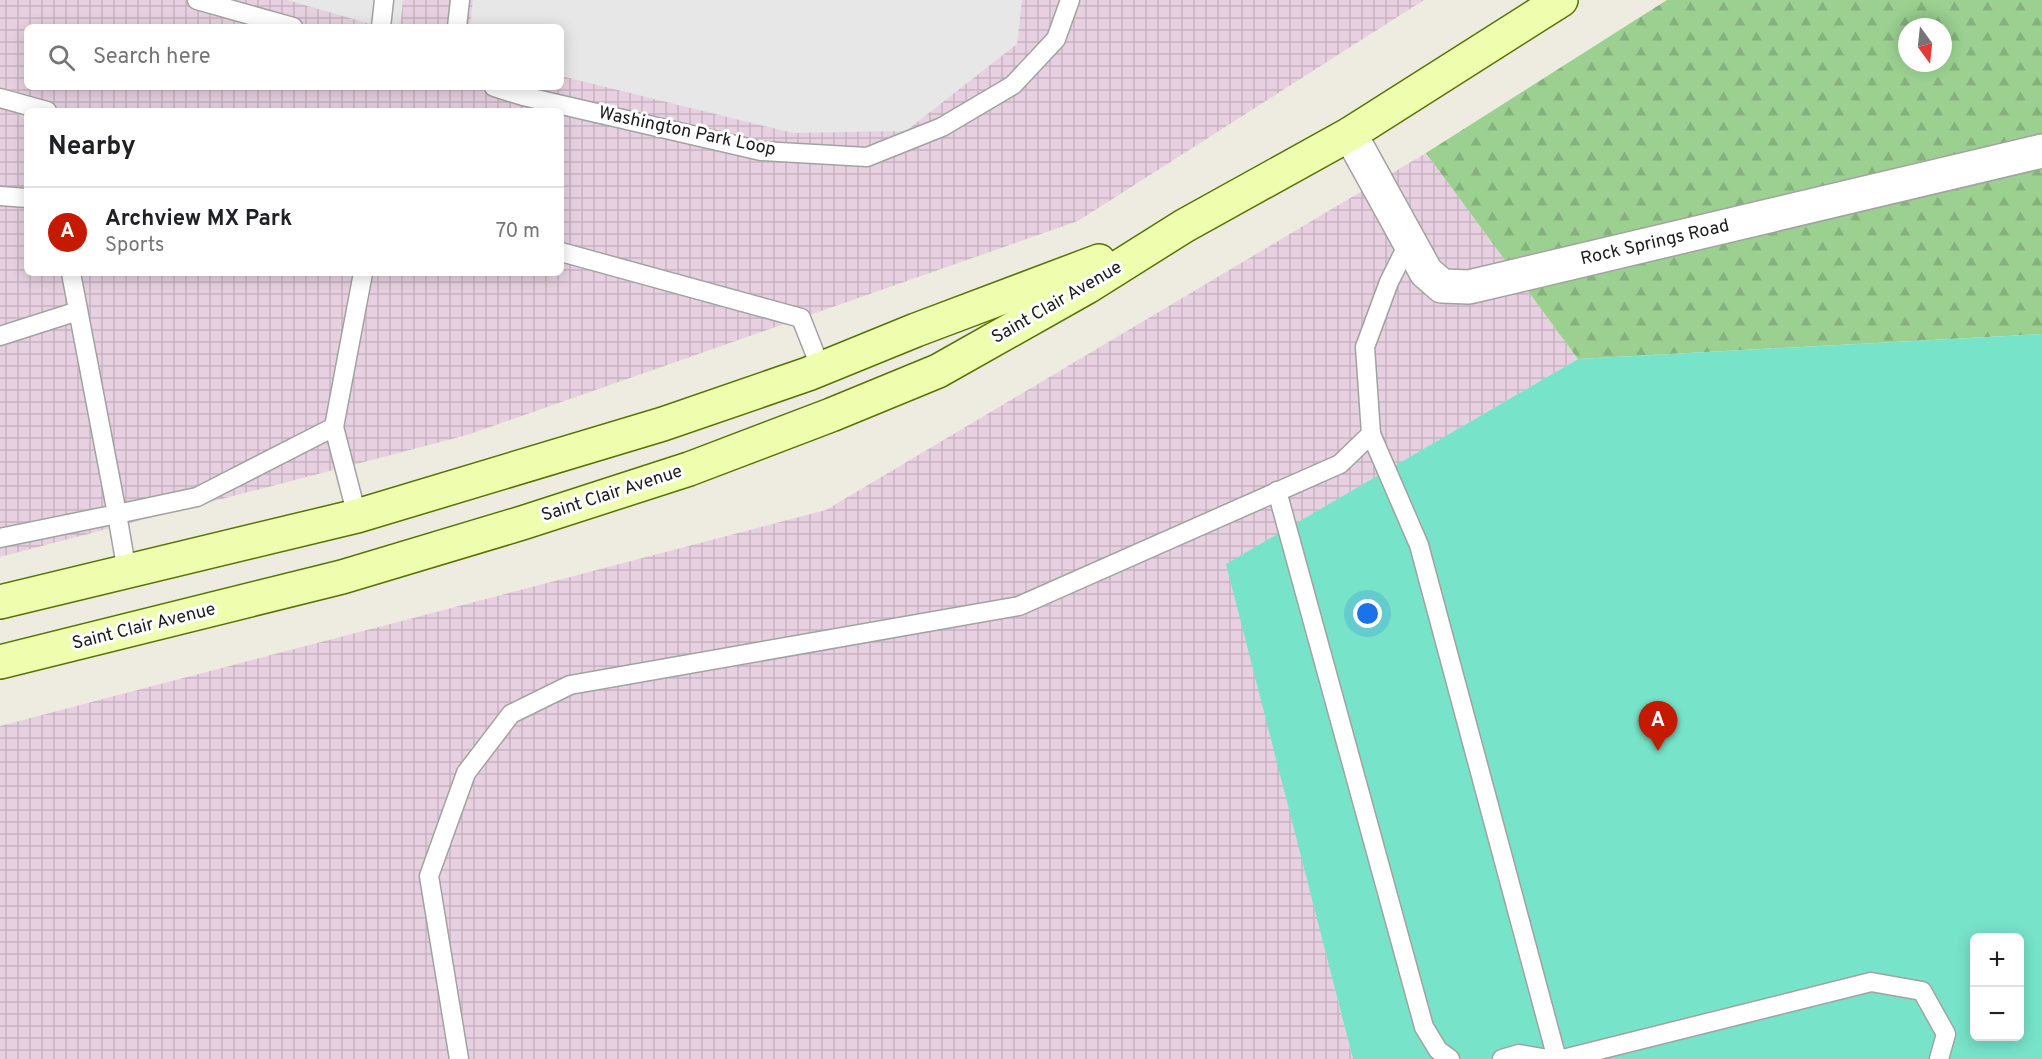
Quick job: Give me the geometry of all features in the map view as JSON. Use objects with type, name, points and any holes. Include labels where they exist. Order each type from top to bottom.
[{"type":"main road","name":"Saint Clair Avenue","points":[[0,662],[342,577],[522,523],[689,469],[831,415],[938,370],[1087,287],[1184,226],[1350,134],[1556,1]]},
{"type":"main road","name":"Saint Clair Avenue","points":[[0,602],[357,516],[663,424],[821,369],[916,330],[1075,271],[1184,226]]},
{"type":"street","name":"Rock Springs Road","points":[[1350,134],[1426,272],[1442,286],[1469,287],[2042,151]]},
{"type":"lane","points":[[197,0],[281,24]]},
{"type":"lane","points":[[381,24],[384,0]]},
{"type":"lane","points":[[457,24],[460,0]]},
{"type":"lane","name":"Washington Park Loop","points":[[504,90],[761,151],[867,157],[942,127],[1013,85],[1056,39],[1070,0]]},
{"type":"lane","points":[[0,98],[36,108]]},
{"type":"lane","points":[[0,196],[24,198]]},
{"type":"lane","points":[[1409,242],[1389,282],[1365,347],[1371,434],[1419,545],[1557,1059]]},
{"type":"lane","points":[[564,253],[801,318],[821,369]]},
{"type":"lane","points":[[72,276],[128,572]]},
{"type":"lane","points":[[357,516],[334,427],[362,276]]},
{"type":"lane","points":[[0,336],[78,311]]},
{"type":"lane","points":[[0,538],[197,497],[334,427]]},
{"type":"lane","points":[[459,1059],[429,876],[466,773],[511,714],[570,685],[1019,606],[1340,464],[1371,434]]},
{"type":"lane","points":[[1277,491],[1424,1027],[1438,1050],[1450,1059]]},
{"type":"lane","points":[[1563,1059],[1871,982],[1922,991],[1946,1034],[1939,1059]]},
{"type":"lane","points":[[1502,1059],[1520,1054],[1548,1059]]},
{"type":"shaded area","points":[[0,0],[1424,0],[1078,221],[467,435],[0,557]]},
{"type":"shaded area","points":[[287,0],[403,0],[400,24],[371,24]]},
{"type":"shaded area","points":[[473,0],[1022,0],[1017,44],[906,131],[793,133],[564,77],[564,24],[470,24]]},
{"type":"shaded area","points":[[1426,153],[1578,359],[1227,564],[1353,1059],[0,1059],[0,726],[826,510]]},
{"type":"green space","points":[[1667,0],[2042,0],[2042,334],[1578,359],[1426,153]]},
{"type":"green space","points":[[2042,334],[2042,1059],[1353,1059],[1226,564],[1578,359]]},
{"type":"place","name":"Archview MX Park","points":[[1658,751]]}]
